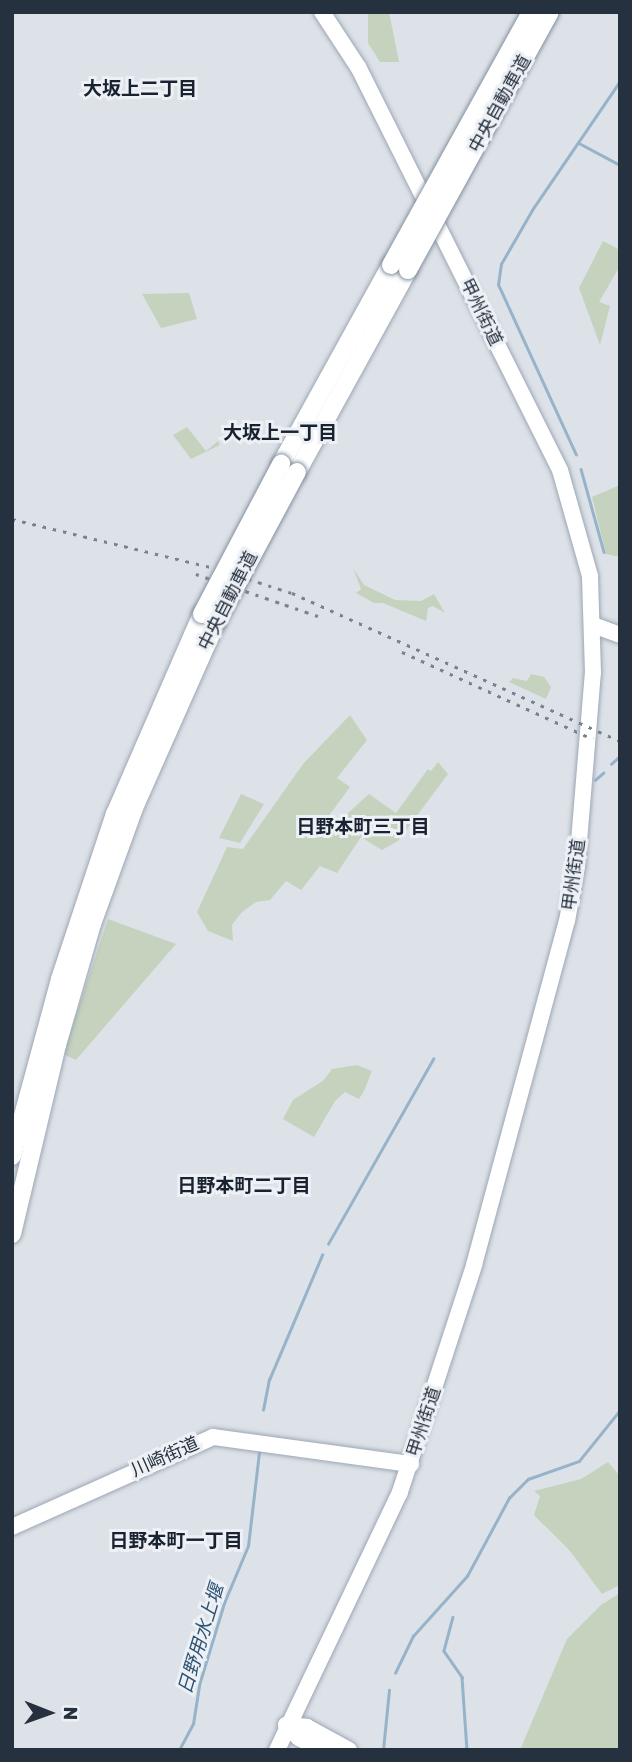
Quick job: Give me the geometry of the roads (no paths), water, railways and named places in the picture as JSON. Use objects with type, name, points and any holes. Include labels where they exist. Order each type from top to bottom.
[{"type":"highway","name":"中央自動車道","points":[[400,268],[531,12]]},
{"type":"highway","name":"中央自動車道","points":[[12,1156],[50,1043],[140,749],[289,468],[400,268],[550,12]]},
{"type":"highway","name":"中央自動車道","points":[[12,1234],[50,1043]]},
{"type":"main road","name":"甲州街道","points":[[277,1750],[286,1725],[380,1538],[411,1464],[474,1265],[567,921],[582,813],[593,625],[587,561],[560,470],[358,68],[322,12]]},
{"type":"main road","points":[[593,625],[620,635]]},
{"type":"main road","name":"川崎街道","points":[[12,1527],[212,1437],[411,1464]]},
{"type":"main road","points":[[286,1725],[299,1738],[321,1750]]},
{"type":"main road","points":[[286,1725],[307,1727],[349,1750]]},
{"type":"waterway","points":[[576,455],[498,285],[501,264],[532,210],[620,81]]},
{"type":"waterway","points":[[579,143],[620,165]]},
{"type":"waterway","points":[[581,469],[604,552]]},
{"type":"waterway","name":"日野用水上堰","points":[[611,764],[620,756]]},
{"type":"waterway","name":"日野用水上堰","points":[[595,780],[603,773]]},
{"type":"waterway","name":"日野用水上堰","points":[[328,1244],[433,1059]]},
{"type":"waterway","name":"日野用水上堰","points":[[263,1410],[269,1380],[322,1255]]},
{"type":"waterway","points":[[395,1673],[413,1636],[467,1576],[509,1498],[528,1479],[579,1461],[620,1410]]},
{"type":"waterway","name":"日野用水上堰","points":[[179,1750],[193,1724],[199,1685],[224,1603],[248,1546],[259,1453]]},
{"type":"waterway","points":[[453,1617],[444,1651],[462,1677],[467,1750]]},
{"type":"waterway","points":[[383,1750],[389,1690]]},
{"type":"railway","points":[[12,519],[218,569],[292,593],[620,741]]},
{"type":"railway","points":[[196,574],[321,617]]},
{"type":"railway","points":[[402,652],[593,739]]},
{"type":"district","name":"大坂上二丁目","points":[[140,89]]},
{"type":"district","name":"大坂上一丁目","points":[[280,433]]},
{"type":"district","name":"日野本町三丁目","points":[[363,827]]},
{"type":"district","name":"日野本町二丁目","points":[[244,1186]]},
{"type":"district","name":"日野本町一丁目","points":[[176,1541]]}]
